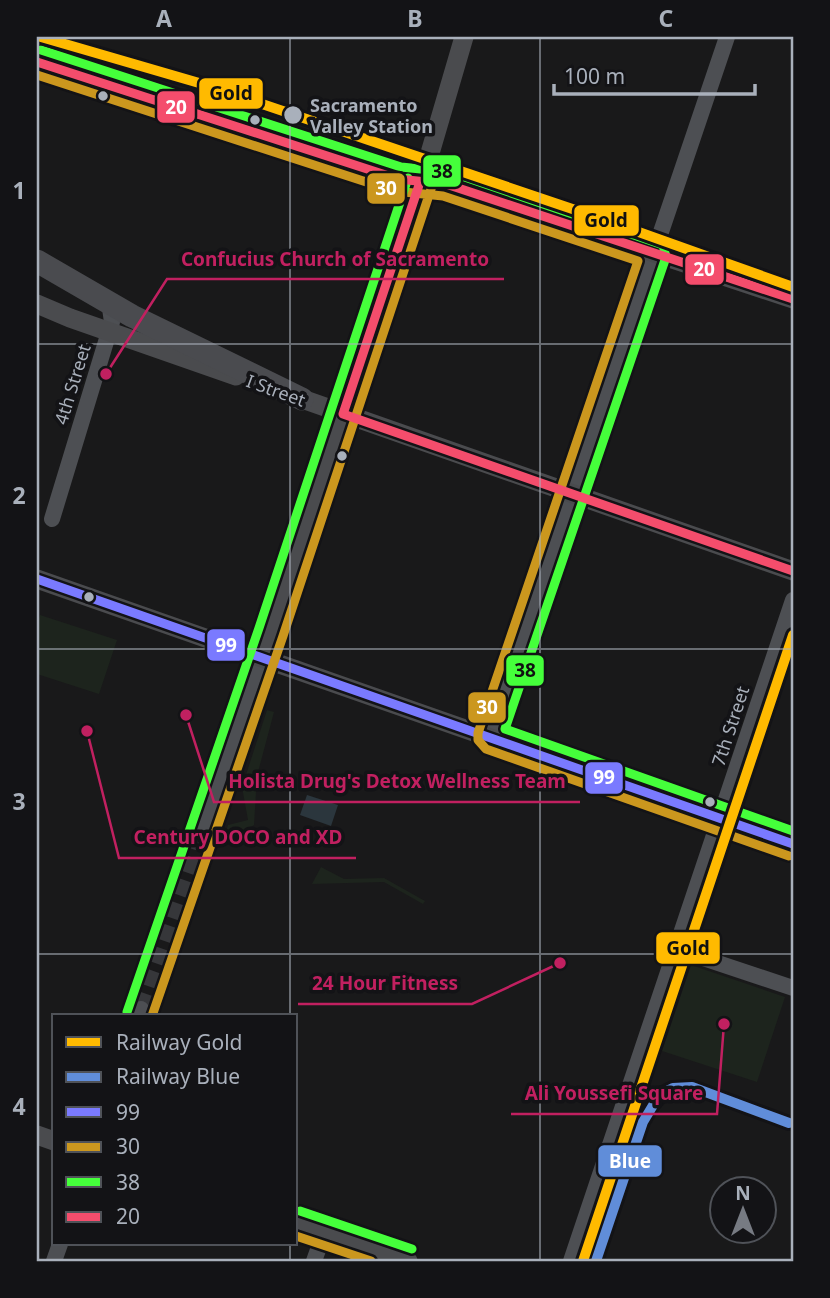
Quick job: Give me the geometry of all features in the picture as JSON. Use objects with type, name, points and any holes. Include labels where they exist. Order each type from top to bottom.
[{"type":"highway","points":[[37,261],[107,302],[302,399]]},
{"type":"main road","points":[[262,657],[420,182],[464,37]]},
{"type":"main road","points":[[420,182],[446,184],[793,299]]},
{"type":"main road","name":"I Street","points":[[39,306],[793,571]]},
{"type":"main road","points":[[37,579],[793,844]]},
{"type":"main road","points":[[298,1224],[408,1261]]},
{"type":"street","points":[[491,737],[727,37]]},
{"type":"street","name":"4th Street","points":[[52,519],[109,332],[112,315],[107,302]]},
{"type":"street","name":"7th Street","points":[[571,1261],[793,600]]},
{"type":"street","points":[[203,832],[262,657]]},
{"type":"street","points":[[676,949],[793,988]]},
{"type":"street","points":[[314,1261],[324,1233]]},
{"type":"shaded area","points":[[40,615],[117,640],[99,694],[37,674],[37,625]]},
{"type":"shaded area","points":[[267,710],[274,712],[257,776],[254,825],[222,844],[228,825],[248,820],[242,787]]},
{"type":"shaded area","points":[[307,795],[338,805],[331,826],[300,815]]},
{"type":"shaded area","points":[[321,867],[344,879],[384,878],[425,901],[423,904],[384,882],[312,884]]},
{"type":"shaded area","points":[[691,965],[785,997],[757,1082],[662,1051]]},
{"type":"tunnel","points":[[141,1009],[203,832]]},
{"type":"rail line","name":"Gold","points":[[41,37],[206,85],[605,220],[793,287]]},
{"type":"rail line","name":"Gold","points":[[583,1261],[793,635]]},
{"type":"rail line","name":"Blue","points":[[596,1261],[643,1122],[655,1102],[665,1092],[673,1088],[692,1087],[789,1123]]},
{"type":"transit line","name":"38","points":[[41,50],[401,167],[450,172],[663,245],[666,257],[505,729],[793,831]]},
{"type":"transit line","name":"20","points":[[37,62],[398,179],[446,184],[793,299]]},
{"type":"transit line","name":"30","points":[[37,75],[394,191],[443,196],[638,261],[478,733],[478,740],[486,749],[789,856]]},
{"type":"transit line","name":"38","points":[[127,1012],[259,628],[408,178]]},
{"type":"transit line","name":"20","points":[[420,182],[343,414],[793,571]]},
{"type":"transit line","name":"30","points":[[153,1014],[283,636],[432,186]]},
{"type":"transit line","name":"99","points":[[37,579],[793,844]]},
{"type":"transit line","name":"38","points":[[300,1211],[412,1249]]},
{"type":"transit line","name":"30","points":[[298,1237],[371,1261]]},
{"type":"place","name":"Sacramento Valley Station","points":[[293,115]]},
{"type":"place","name":"Confucius Church of Sacramento","points":[[106,374]]},
{"type":"place","name":"Holista Drug's Detox Wellness Team","points":[[186,715]]},
{"type":"place","name":"Century DOCO and XD","points":[[87,731]]},
{"type":"place","name":"24 Hour Fitness","points":[[560,963]]},
{"type":"place","name":"Ali Youssefi Square","points":[[724,1024]]}]
